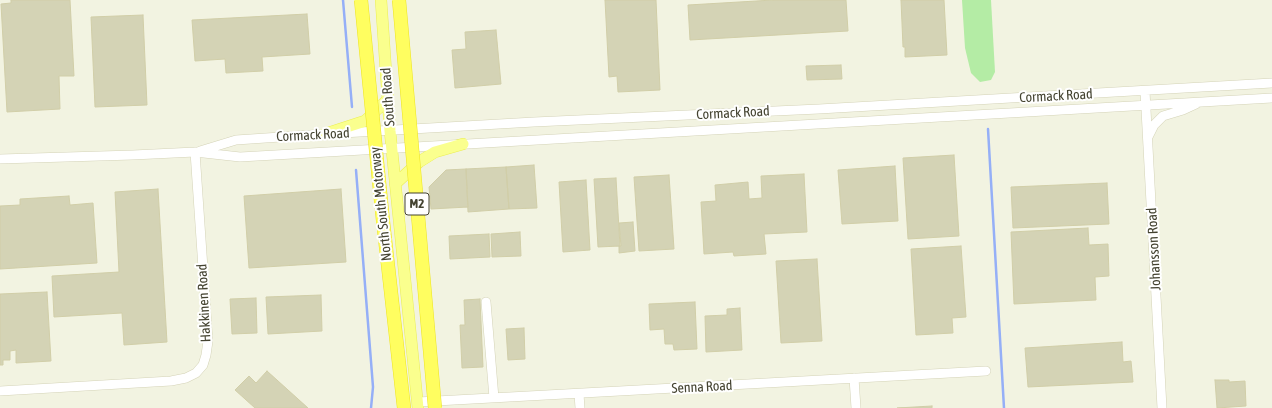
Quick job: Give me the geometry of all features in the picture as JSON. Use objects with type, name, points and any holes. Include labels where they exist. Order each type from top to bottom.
[{"type":"highway","name":"North South Motorway","points":[[361,0],[382,221],[404,408]]},
{"type":"highway","name":"M2","points":[[399,0],[435,408]]},
{"type":"main road","name":"South Road","points":[[381,0],[387,100],[418,405]]},
{"type":"main road","points":[[326,134],[365,121],[387,100]]},
{"type":"main road","points":[[395,184],[419,162],[435,152],[463,144]]},
{"type":"street","name":"Cormack Road","points":[[195,152],[236,140],[326,134],[534,122],[819,109],[1272,83]]},
{"type":"street","name":"Johansson Road","points":[[1145,91],[1162,408]]},
{"type":"street","name":"Cormack Road","points":[[0,159],[195,152],[240,157],[700,132],[1272,98]]},
{"type":"street","points":[[1147,138],[1154,125],[1163,116],[1183,110],[1199,102]]},
{"type":"street","points":[[534,122],[535,140]]},
{"type":"street","name":"Hakkinen Road","points":[[0,391],[171,381],[186,378],[196,373],[203,365],[208,341],[195,152]]},
{"type":"street","points":[[486,302],[494,398]]},
{"type":"street","name":"Senna Road","points":[[418,405],[494,398],[986,371]]},
{"type":"street","points":[[854,378],[856,408]]},
{"type":"street","points":[[579,394],[580,408]]},
{"type":"green space","points":[[962,0],[991,0],[995,72],[991,80],[980,82],[971,73],[965,48]]},
{"type":"building","points":[[11,0],[70,0],[74,76],[59,76],[60,109],[7,112],[1,4],[11,3]]},
{"type":"building","points":[[605,0],[656,0],[660,90],[618,92],[617,76],[609,77]]},
{"type":"building","points":[[773,0],[846,0],[848,31],[690,40],[688,5]]},
{"type":"building","points":[[901,0],[944,0],[947,55],[905,57],[905,47],[903,47]]},
{"type":"building","points":[[307,14],[310,54],[262,57],[263,71],[226,73],[225,59],[195,61],[192,20]]},
{"type":"building","points":[[143,15],[147,105],[95,107],[91,17]]},
{"type":"building","points":[[496,30],[501,84],[455,88],[452,50],[466,49],[465,32]]},
{"type":"building","points":[[841,65],[842,79],[807,80],[806,66]]},
{"type":"building","points":[[954,155],[959,236],[908,239],[903,158]]},
{"type":"building","points":[[534,165],[537,208],[509,209],[506,167]]},
{"type":"building","points":[[895,166],[898,221],[842,224],[838,170]]},
{"type":"building","points":[[506,167],[509,209],[468,212],[466,169]]},
{"type":"building","points":[[466,169],[468,207],[431,209],[429,187],[446,170]]},
{"type":"building","points":[[804,174],[807,232],[764,234],[766,254],[734,256],[733,252],[704,254],[701,202],[716,201],[715,185],[748,182],[749,199],[762,198],[761,176]]},
{"type":"building","points":[[669,175],[674,249],[639,251],[634,177]]},
{"type":"building","points":[[616,178],[620,246],[598,247],[594,179]]},
{"type":"building","points":[[586,180],[590,250],[563,252],[559,182]]},
{"type":"building","points":[[1107,183],[1109,224],[1013,228],[1011,187]]},
{"type":"building","points":[[158,189],[167,342],[124,345],[122,313],[54,317],[52,276],[119,272],[115,192]]},
{"type":"building","points":[[341,189],[346,262],[249,268],[244,196]]},
{"type":"building","points":[[69,196],[70,205],[93,203],[97,263],[0,269],[0,206],[20,205],[20,199]]},
{"type":"building","points":[[633,222],[635,251],[619,253],[619,246],[621,246],[619,223]]},
{"type":"building","points":[[1088,228],[1089,245],[1108,244],[1109,276],[1095,277],[1096,300],[1014,304],[1011,232]]},
{"type":"building","points":[[520,232],[521,256],[492,257],[491,234]]},
{"type":"building","points":[[489,234],[490,257],[450,259],[449,236]]},
{"type":"building","points":[[961,246],[966,317],[952,318],[953,333],[916,335],[911,249]]},
{"type":"building","points":[[817,259],[822,341],[781,343],[776,261]]},
{"type":"building","points":[[47,292],[51,361],[16,363],[16,350],[10,351],[10,360],[3,360],[3,365],[0,365],[0,294]]},
{"type":"building","points":[[321,295],[322,331],[268,334],[266,297]]},
{"type":"building","points":[[256,298],[257,333],[232,334],[230,299]]},
{"type":"building","points":[[480,299],[483,367],[462,368],[460,325],[465,325],[464,300]]},
{"type":"building","points":[[695,302],[697,349],[674,350],[673,344],[665,344],[664,329],[650,330],[649,304]]},
{"type":"building","points":[[740,308],[742,350],[706,352],[705,316],[727,315],[727,309]]},
{"type":"building","points":[[524,328],[525,359],[508,360],[506,329]]},
{"type":"building","points":[[1122,342],[1123,362],[1131,361],[1133,382],[1028,387],[1025,348]]},
{"type":"building","points":[[267,371],[308,408],[255,408],[235,390],[249,376],[256,383]]},
{"type":"building","points":[[1215,380],[1229,380],[1229,382],[1245,381],[1246,406],[1217,408]]},
{"type":"building","points":[[932,406],[932,408],[897,408]]},
{"type":"waterway","points":[[343,0],[352,107]]},
{"type":"waterway","points":[[988,129],[1004,408]]},
{"type":"waterway","points":[[356,170],[373,387],[371,408]]}]
